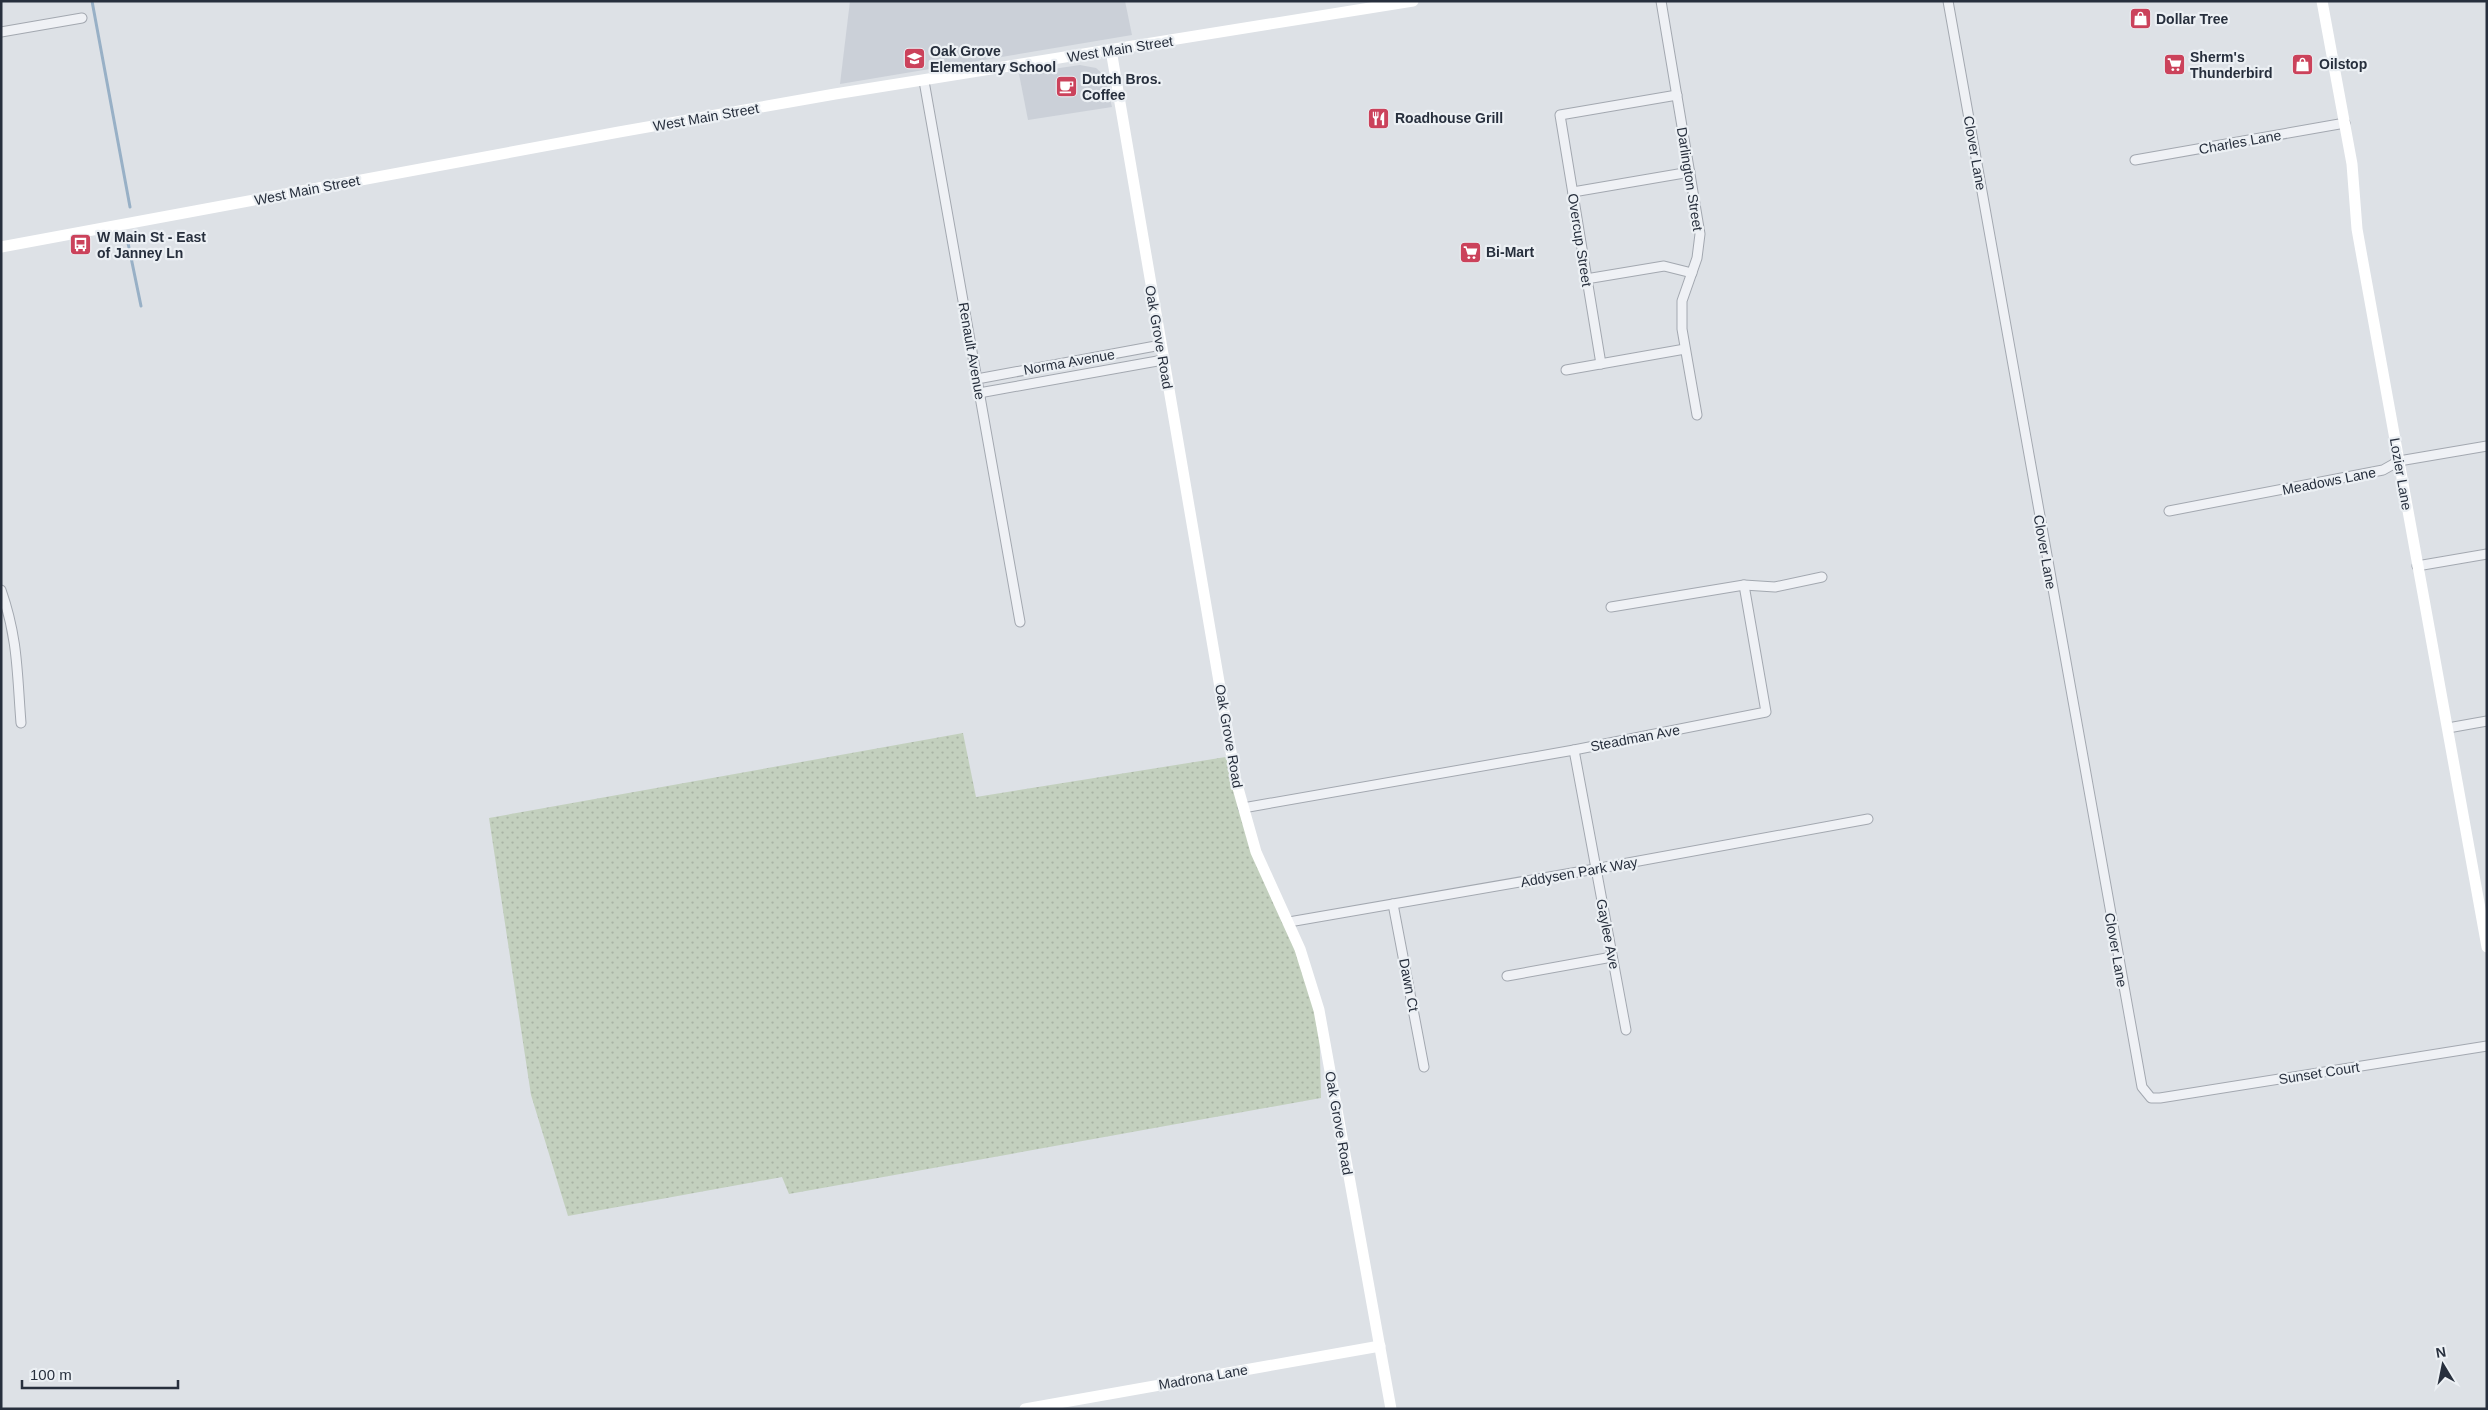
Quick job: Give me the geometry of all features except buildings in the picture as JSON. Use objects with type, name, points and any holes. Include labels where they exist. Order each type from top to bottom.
[{"type":"main road","name":"West Main Street","points":[[1,247],[619,132],[1412,1]]},
{"type":"main road","name":"Lozier Lane","points":[[2322,1],[2352,164],[2357,229],[2487,947]]},
{"type":"main road","name":"Oak Grove Road","points":[[1112,50],[1163,360],[1235,772],[1256,852],[1289,922],[1311,980],[1319,1010],[1391,1409]]},
{"type":"main road","name":"Madrona Lane","points":[[1025,1409],[1380,1346]]},
{"type":"street","name":"Darlington Street","points":[[1661,1],[1700,234],[1697,258],[1682,301],[1682,329],[1698,416]]},
{"type":"street","name":"Clover Lane","points":[[1948,1],[2127,1014],[2142,1087],[2151,1098]]},
{"type":"street","points":[[1,32],[82,18]]},
{"type":"street","name":"Renault Avenue","points":[[924,81],[1020,622]]},
{"type":"street","name":"Overcup Street","points":[[1601,364],[1560,115],[1677,95]]},
{"type":"street","name":"Charles Lane","points":[[2135,160],[2345,123]]},
{"type":"street","points":[[1573,192],[1690,172]]},
{"type":"street","points":[[1586,279],[1664,266],[1692,272]]},
{"type":"street","name":"Norma Avenue","points":[[977,379],[1161,345]]},
{"type":"street","points":[[1566,370],[1685,349]]},
{"type":"street","name":"Norma Avenue","points":[[979,393],[1163,360]]},
{"type":"street","name":"Meadows Lane","points":[[2169,511],[2383,470],[2399,461],[2487,446]]},
{"type":"street","points":[[2417,566],[2487,554]]},
{"type":"street","points":[[1611,606],[1744,585],[1776,586],[1822,577]]},
{"type":"street","name":"Steadman Ave","points":[[1243,808],[1574,750],[1766,712],[1744,585]]},
{"type":"street","points":[[1,590],[11,618],[17,647],[21,723]]},
{"type":"street","points":[[2448,728],[2487,721]]},
{"type":"street","name":"Gaylee Ave","points":[[1574,750],[1626,1030]]},
{"type":"street","name":"Addysen Park Way","points":[[1289,922],[1595,870],[1868,819]]},
{"type":"street","name":"Dawn Ct","points":[[1393,904],[1424,1067]]},
{"type":"street","points":[[1507,976],[1612,957]]},
{"type":"street","name":"Sunset Court","points":[[2151,1098],[2487,1046]]},
{"type":"shaded area","name":"Oak Grove Elementary School","points":[[850,1],[1125,1],[1132,35],[840,84]]},
{"type":"shaded area","points":[[1080,65],[1096,68],[1104,75],[1112,107],[1028,120],[1019,74]]},
{"type":"green space","points":[[963,733],[976,797],[1232,756],[1249,829],[1319,1010],[1321,1098],[789,1194],[782,1177],[568,1216],[531,1095],[489,818]]},
{"type":"waterway","points":[[92,1],[130,207]]},
{"type":"waterway","points":[[127,238],[141,306]]},
{"type":"place","name":"Dollar Tree","points":[[2140,19]]},
{"type":"place","name":"Oak Grove Elementary School","points":[[914,59]]},
{"type":"place","name":"Oilstop","points":[[2303,64]]},
{"type":"place","name":"Sherm's Thunderbird","points":[[2174,65]]},
{"type":"place","name":"Dutch Bros. Coffee","points":[[1066,87]]},
{"type":"place","name":"Roadhouse Grill","points":[[1379,118]]},
{"type":"place","name":"W Main St - East of Janney Ln","points":[[81,245]]},
{"type":"place","name":"Bi-Mart","points":[[1470,252]]}]
